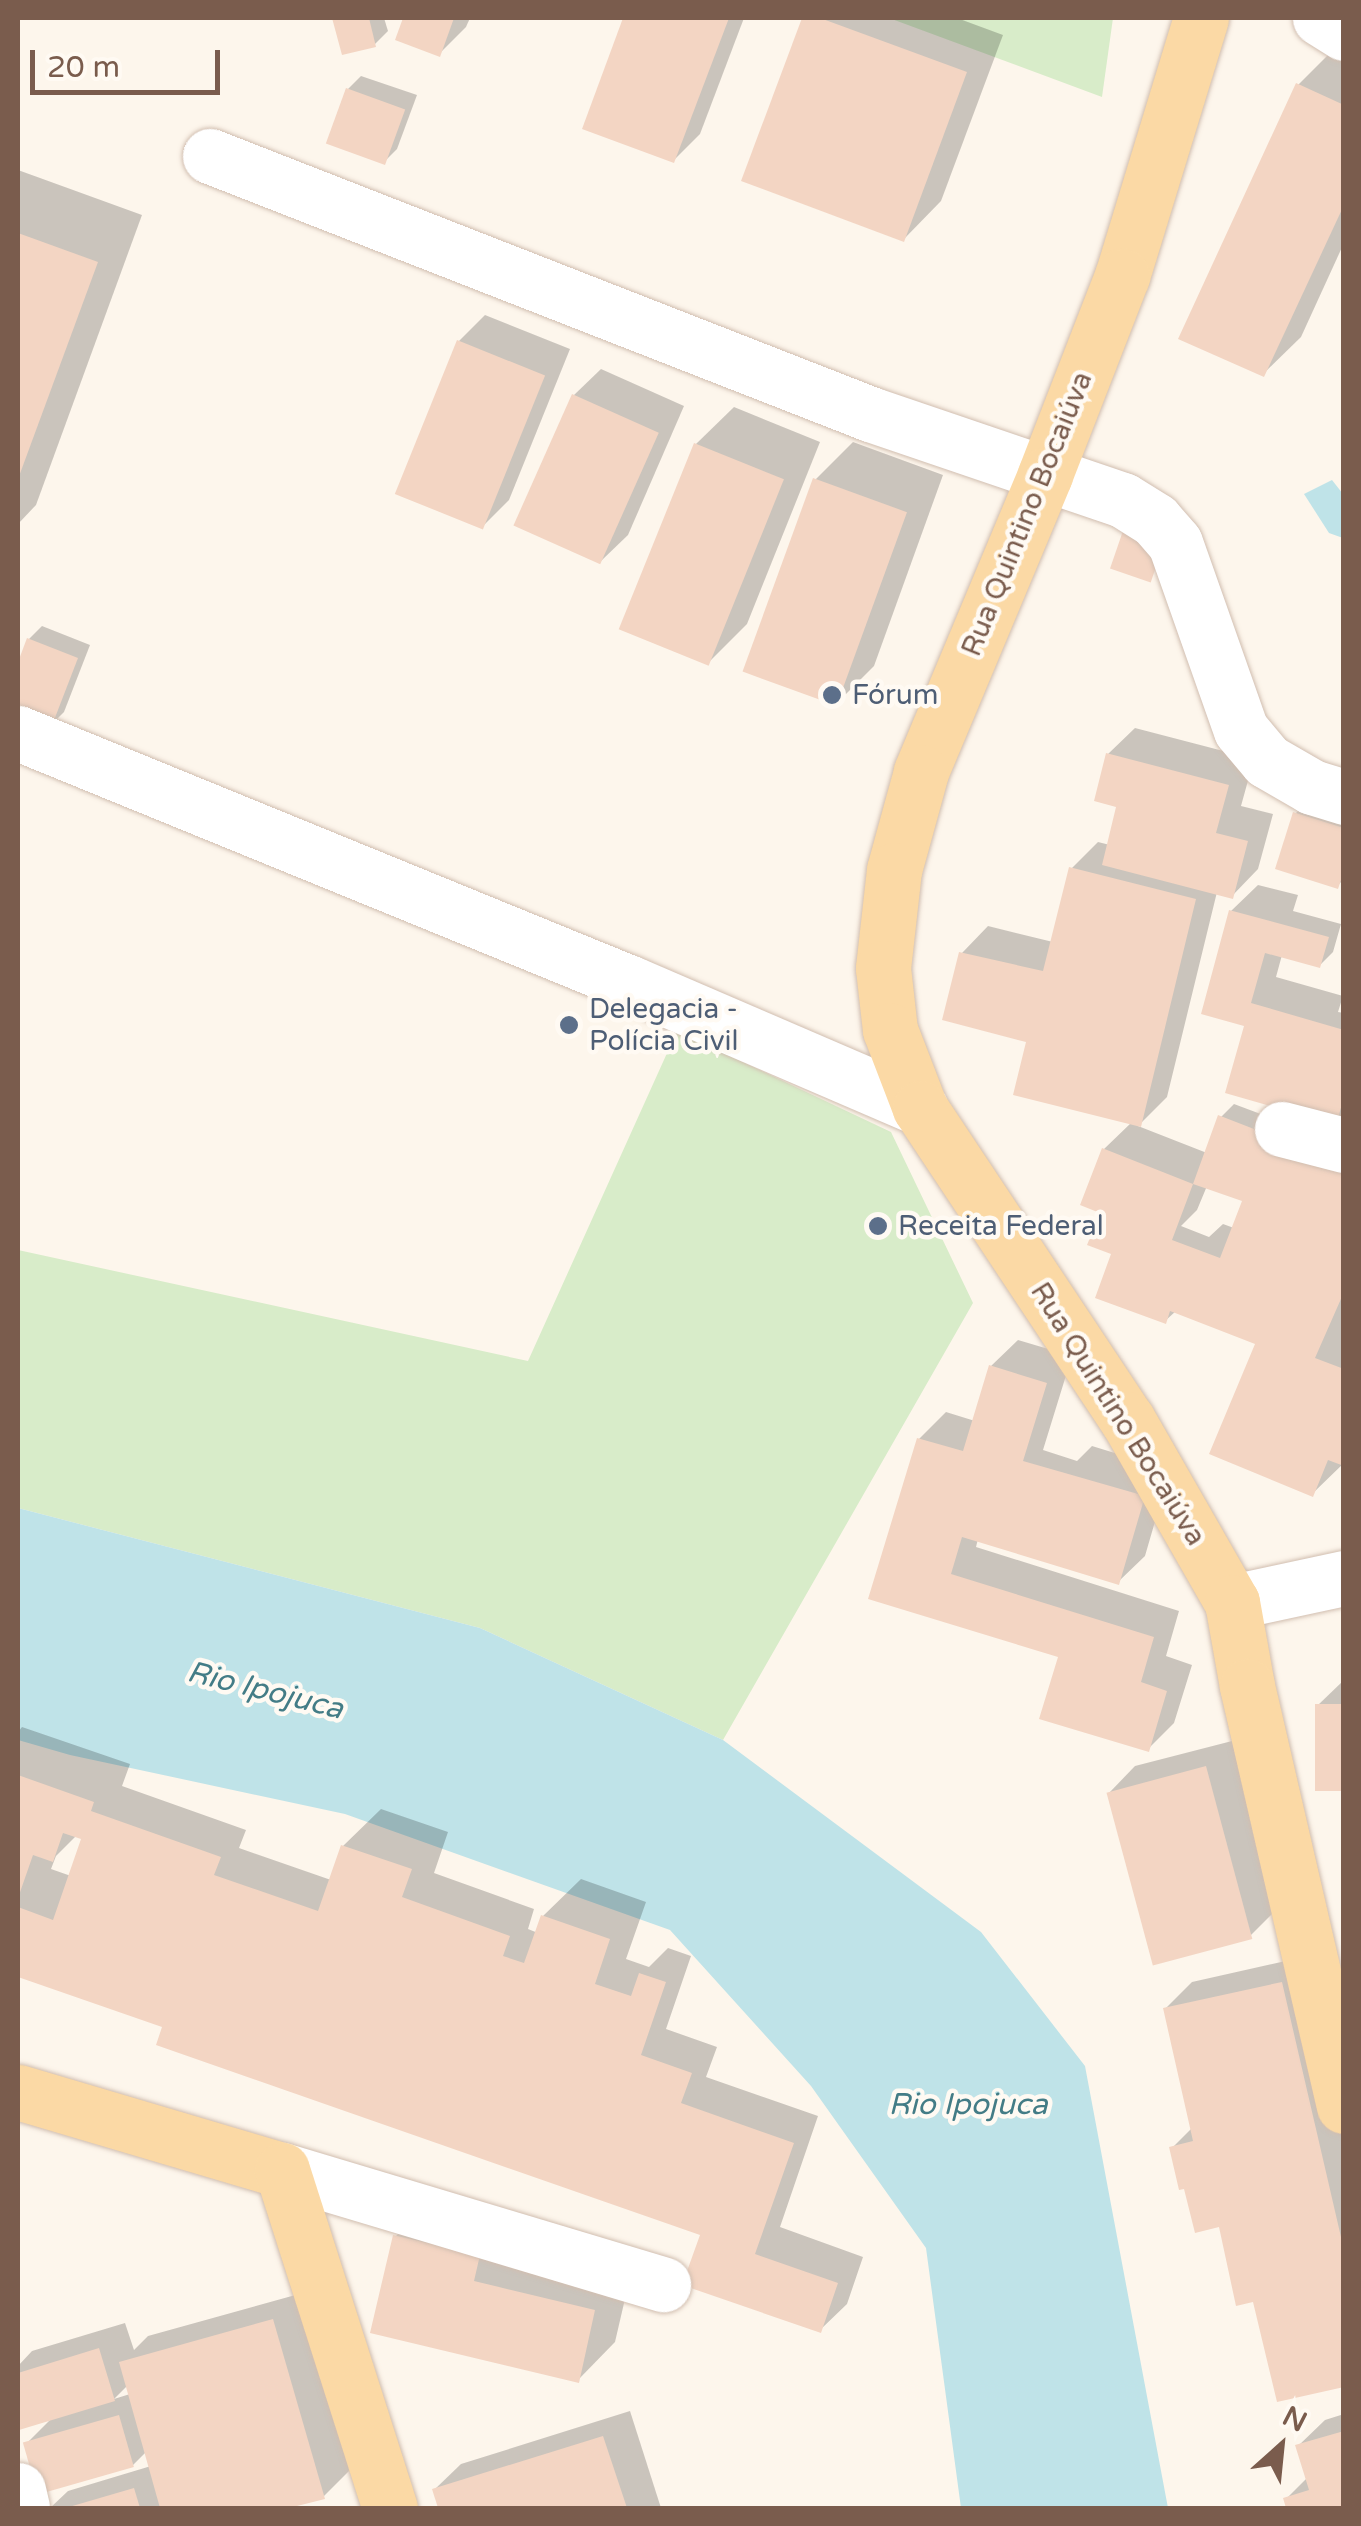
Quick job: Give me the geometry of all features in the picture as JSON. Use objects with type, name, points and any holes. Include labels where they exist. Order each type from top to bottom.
[{"type":"main road","name":"Rua Quintino Bocaiúva","points":[[1201,18],[1122,276],[1045,475],[921,772],[894,870],[883,968],[890,1030],[920,1108],[1127,1419],[1232,1602],[1251,1705],[1344,2106]]},
{"type":"main road","points":[[18,2092],[282,2170],[390,2508]]},
{"type":"street","points":[[1320,18],[1344,33]]},
{"type":"street","points":[[210,156],[870,414],[1124,500],[1155,520],[1176,544],[1241,730],[1267,761],[1312,787],[1344,797]]},
{"type":"street","points":[[18,733],[630,983],[920,1108]]},
{"type":"street","points":[[1282,1129],[1344,1146]]},
{"type":"street","points":[[1232,1602],[1344,1578]]},
{"type":"street","points":[[282,2170],[663,2284]]},
{"type":"street","points":[[18,2490],[22,2508]]},
{"type":"green space","points":[[889,18],[1113,18],[1102,97]]},
{"type":"green space","points":[[677,1031],[891,1132],[973,1303],[723,1740],[480,1628],[18,1508],[18,1250],[528,1361]]},
{"type":"water","points":[[1332,480],[1343,494],[1343,538],[1329,533],[1304,494]]},
{"type":"water","name":"Rio Ipojuca","points":[[18,1508],[480,1628],[723,1740],[981,1932],[1085,2066],[1168,2508],[961,2508],[926,2248],[811,2086],[670,1930],[345,1814],[70,1755],[18,1740]]},
{"type":"building","points":[[332,18],[369,18],[376,47],[342,55]]},
{"type":"building","points":[[403,18],[454,18],[440,57],[395,40]]},
{"type":"building","points":[[623,18],[729,18],[674,163],[582,129]]},
{"type":"building","points":[[802,18],[820,18],[967,72],[904,242],[741,181]]},
{"type":"building","points":[[1296,83],[1344,105],[1344,205],[1264,377],[1178,339]]},
{"type":"building","points":[[346,88],[405,110],[385,165],[326,143]]},
{"type":"building","points":[[18,233],[98,262],[18,479]]},
{"type":"building","points":[[457,340],[545,376],[483,530],[395,494]]},
{"type":"building","points":[[572,394],[659,433],[600,564],[513,526]]},
{"type":"building","points":[[694,443],[784,479],[709,666],[619,629]]},
{"type":"building","points":[[813,478],[907,512],[837,706],[743,672]]},
{"type":"building","points":[[1125,525],[1166,539],[1151,582],[1110,568]]},
{"type":"building","points":[[27,638],[78,658],[51,728],[18,715],[18,662]]},
{"type":"building","points":[[1106,753],[1229,785],[1216,833],[1248,841],[1233,899],[1102,865],[1116,807],[1094,801]]},
{"type":"building","points":[[1293,812],[1344,828],[1344,871],[1338,889],[1275,869]]},
{"type":"building","points":[[1069,867],[1196,899],[1141,1127],[1013,1095],[1026,1042],[942,1020],[959,952],[1043,971]]},
{"type":"building","points":[[1229,910],[1329,937],[1320,968],[1265,953],[1251,1003],[1344,1030],[1344,1097],[1336,1125],[1225,1093],[1244,1026],[1201,1014]]},
{"type":"building","points":[[1218,1115],[1344,1164],[1344,1292],[1315,1358],[1344,1369],[1344,1466],[1328,1460],[1313,1497],[1209,1454],[1255,1344],[1170,1311],[1166,1324],[1095,1298],[1111,1254],[1087,1245],[1100,1213],[1080,1205],[1102,1148],[1193,1184]],"holes":[[[1193,1184],[1242,1201],[1220,1258],[1172,1240]]]},
{"type":"building","points":[[989,1365],[1047,1383],[1023,1461],[1145,1496],[1119,1585],[962,1537],[951,1574],[1154,1637],[1141,1682],[1167,1691],[1149,1752],[1039,1719],[1058,1657],[868,1599],[917,1438],[963,1451]]},
{"type":"building","points":[[1315,1704],[1344,1704],[1344,1791],[1315,1791]]},
{"type":"building","points":[[1206,1766],[1252,1939],[1153,1966],[1107,1793]]},
{"type":"building","points":[[18,1775],[94,1802],[91,1811],[221,1857],[214,1875],[318,1911],[341,1845],[412,1869],[402,1897],[510,1936],[503,1956],[524,1963],[541,1915],[610,1939],[595,1984],[631,1996],[639,1973],[666,1982],[641,2055],[692,2073],[681,2103],[794,2143],[755,2254],[838,2283],[821,2333],[682,2285],[700,2235],[156,2045],[162,2027],[18,1977],[18,1907],[53,1920],[81,1839],[63,1833],[53,1862],[33,1855],[18,1898]]},
{"type":"building","points":[[1282,1982],[1344,2250],[1344,2387],[1277,2402],[1253,2302],[1236,2306],[1219,2227],[1195,2233],[1184,2189],[1179,2190],[1169,2147],[1193,2141],[1163,2008]]},
{"type":"building","points":[[393,2235],[480,2255],[474,2281],[595,2310],[579,2383],[370,2333]]},
{"type":"building","points":[[273,2319],[325,2499],[289,2508],[160,2508],[119,2362]]},
{"type":"building","points":[[99,2348],[115,2401],[19,2430],[18,2373]]},
{"type":"building","points":[[119,2415],[134,2467],[38,2494],[23,2443]]},
{"type":"building","points":[[1344,2431],[1344,2508],[1286,2508],[1283,2498],[1309,2490],[1295,2445]]},
{"type":"building","points":[[603,2436],[627,2508],[438,2508],[432,2489]]},
{"type":"building","points":[[134,2488],[140,2508],[69,2507]]},
{"type":"place","name":"Fórum","points":[[832,695]]},
{"type":"place","name":"Delegacia - Polícia Civil","points":[[569,1025]]},
{"type":"place","name":"Receita Federal","points":[[878,1226]]}]
